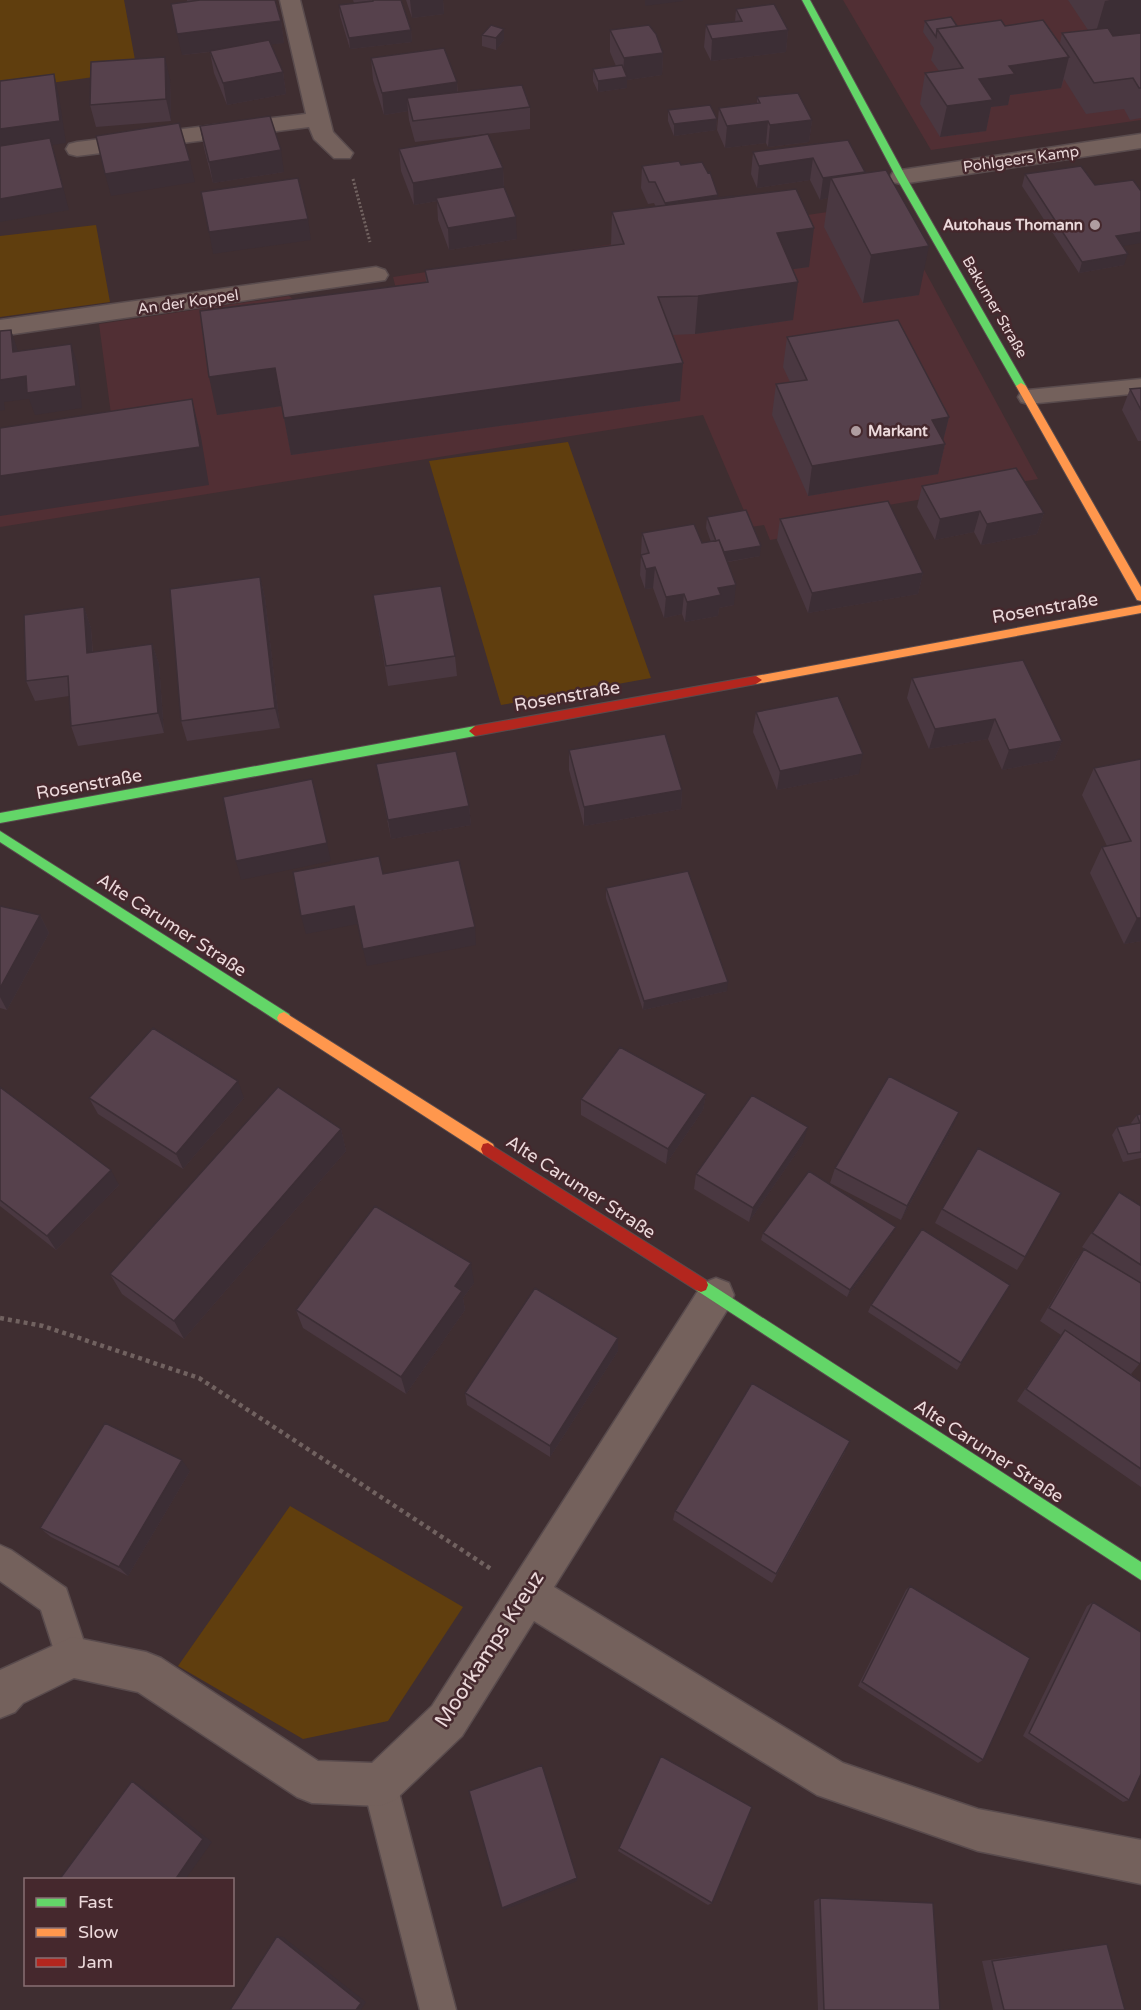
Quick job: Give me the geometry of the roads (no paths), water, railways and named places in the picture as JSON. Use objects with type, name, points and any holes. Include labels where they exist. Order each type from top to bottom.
[{"type":"street","points":[[290,0],[322,134],[342,153]]},
{"type":"street","name":"Bakumer Straße","points":[[806,0],[902,177],[1141,597]]},
{"type":"street","points":[[77,149],[318,119]]},
{"type":"street","name":"Pohlgeers Kamp","points":[[902,177],[1141,141]]},
{"type":"street","name":"An der Koppel","points":[[0,328],[376,275]]},
{"type":"street","name":"Rosenstraße","points":[[0,818],[1141,609]]},
{"type":"street","name":"Alte Carumer Straße","points":[[0,836],[717,1295],[1141,1572]]},
{"type":"street","name":"Moorkamps Kreuz","points":[[380,1785],[447,1721],[717,1295]]},
{"type":"street","points":[[526,1593],[832,1780],[978,1830],[1141,1862]]},
{"type":"street","points":[[0,1697],[8,1688],[72,1657],[146,1673],[312,1782],[380,1785]]},
{"type":"lane","points":[[1028,397],[1141,386]]},
{"type":"lane","points":[[0,1561],[54,1600],[72,1657]]},
{"type":"lane","points":[[380,1785],[438,2010]]},
{"type":"place","name":"Autohaus Thomann","points":[[1095,225]]},
{"type":"place","name":"Markant","points":[[856,431]]}]
